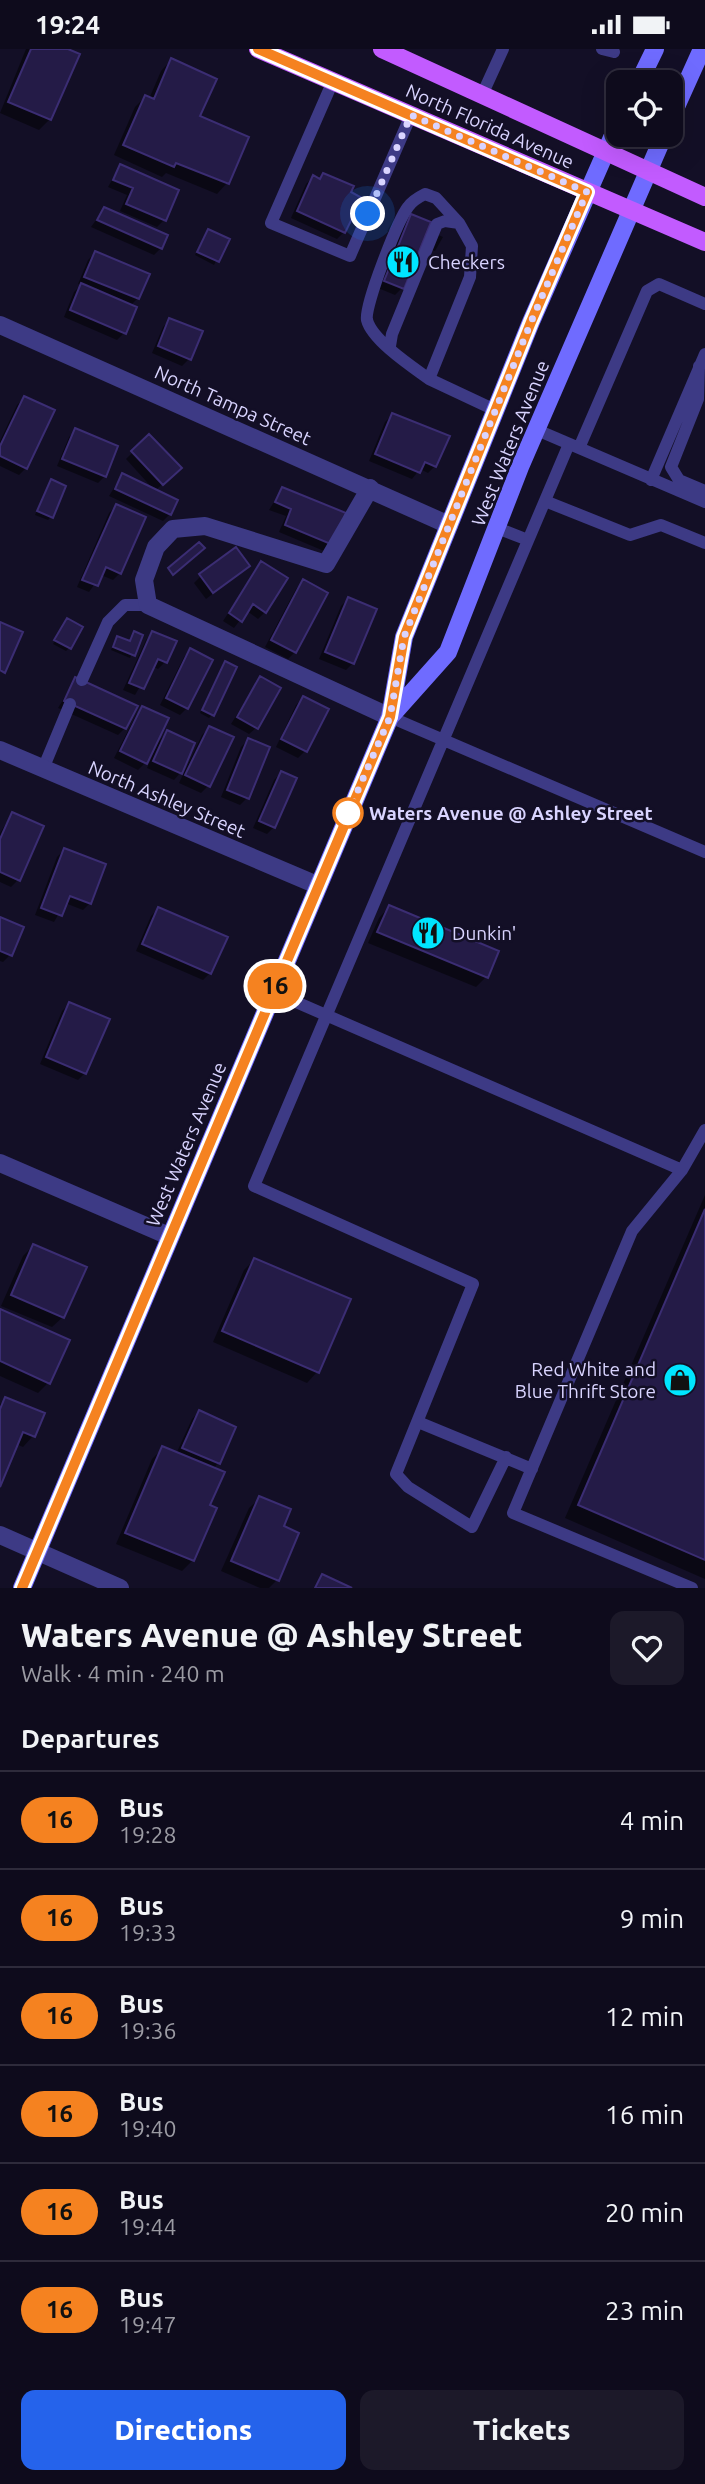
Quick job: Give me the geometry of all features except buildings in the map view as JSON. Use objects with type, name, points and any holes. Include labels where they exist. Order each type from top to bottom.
[{"type":"main road","name":"North Florida Avenue","points":[[258,49],[705,242]]},
{"type":"main road","name":"North Florida Avenue","points":[[382,49],[705,197]]},
{"type":"main road","points":[[645,70],[655,49]]},
{"type":"main road","points":[[683,91],[702,49]]},
{"type":"main road","name":"West Waters Avenue","points":[[22,1588],[390,717],[404,637],[495,410],[606,147]]},
{"type":"main road","name":"West Waters Avenue","points":[[390,717],[448,652],[537,430],[659,147]]},
{"type":"street","name":"North Tampa Street","points":[[0,325],[449,525]]},
{"type":"street","points":[[370,488],[326,564],[205,526],[173,529],[156,547],[144,580],[148,605],[390,717]]},
{"type":"street","name":"North Ashley Street","points":[[0,750],[317,885]]},
{"type":"street","points":[[0,1163],[169,1236]]},
{"type":"street","points":[[0,1535],[120,1588]]},
{"type":"lane","points":[[482,95],[503,49]]},
{"type":"lane","points":[[333,82],[271,222],[305,237],[350,256],[411,115]]},
{"type":"lane","points":[[429,379],[470,277],[472,246],[459,223],[436,198],[425,194],[408,207],[368,301],[366,318],[374,336],[390,346],[398,358],[429,379],[495,410]]},
{"type":"lane","points":[[390,346],[392,334],[437,225],[445,221],[459,223]]},
{"type":"lane","points":[[506,1457],[472,1527],[408,1487],[397,1474],[473,1284],[254,1187],[545,501],[647,291],[659,284],[705,304]]},
{"type":"lane","points":[[651,480],[705,353]]},
{"type":"lane","points":[[699,366],[698,399],[671,467],[679,481],[705,491]]},
{"type":"lane","points":[[537,430],[705,502]]},
{"type":"lane","points":[[545,501],[630,535],[661,525],[705,543]]},
{"type":"lane","points":[[497,528],[528,540]]},
{"type":"lane","points":[[82,680],[108,622],[125,605],[148,605]]},
{"type":"lane","points":[[43,769],[70,704]]},
{"type":"lane","points":[[390,717],[705,852]]},
{"type":"lane","points":[[273,992],[682,1170]]},
{"type":"lane","points":[[692,1588],[513,1513],[632,1231],[682,1170],[705,1130]]},
{"type":"lane","points":[[418,1422],[532,1469]]},
{"type":"bus line","name":"16","points":[[22,1588],[390,717],[404,637],[531,322],[587,192],[258,49]]},
{"type":"place","name":"Checkers","points":[[403,262]]},
{"type":"place","name":"Waters Avenue @ Ashley Street","points":[[348,813]]},
{"type":"place","name":"Dunkin'","points":[[428,933]]},
{"type":"place","name":"Red White and Blue Thrift Store","points":[[680,1380]]},
{"type":"route","points":[[348,813],[390,717],[404,637],[531,322],[587,192],[411,115],[368,214]]}]
